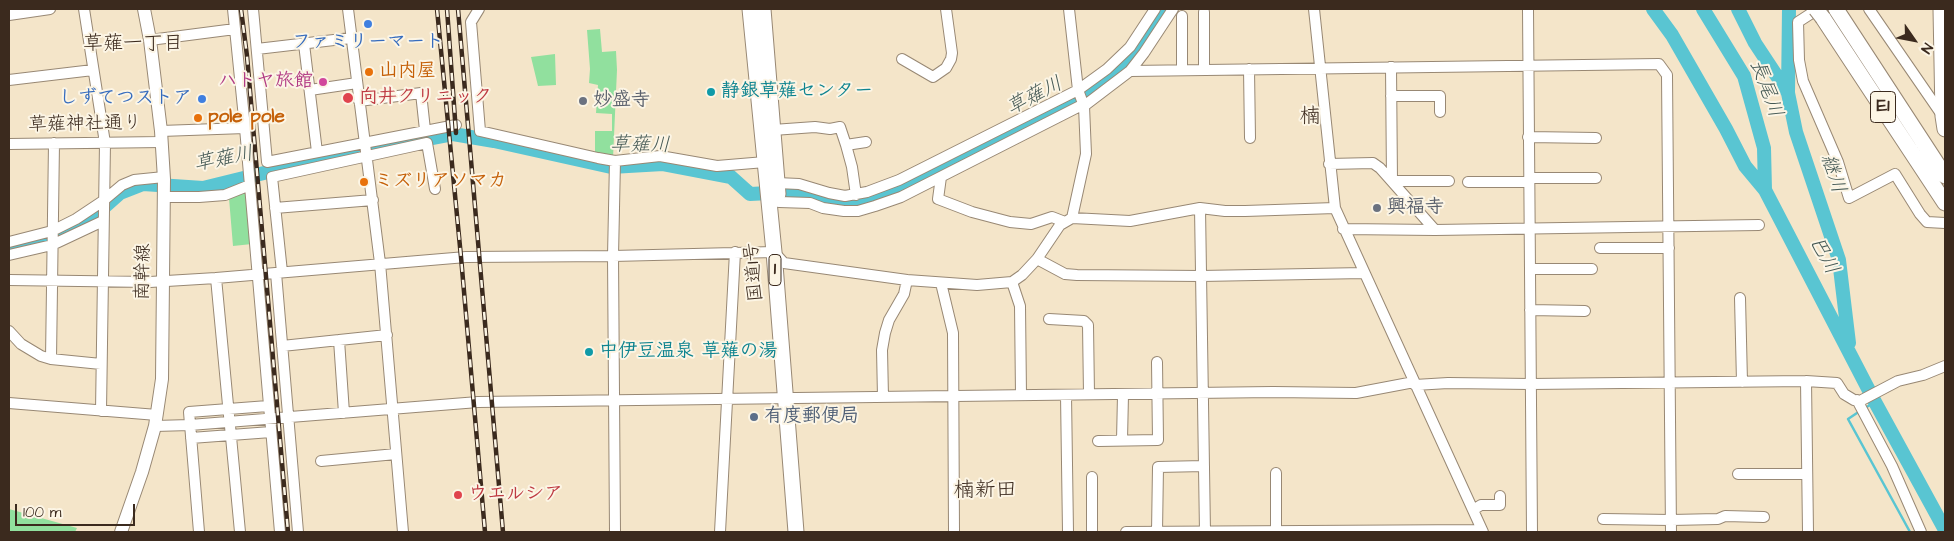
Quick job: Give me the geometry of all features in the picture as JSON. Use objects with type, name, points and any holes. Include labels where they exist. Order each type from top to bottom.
[{"type":"highway","name":"国道1号","points":[[750,9],[774,252],[806,532]]},
{"type":"highway","name":"国道1号","points":[[763,9],[784,263],[796,532]]},
{"type":"highway","name":"E1","points":[[1836,9],[1944,173]]},
{"type":"highway","points":[[1941,9],[1944,122]]},
{"type":"highway","name":"E1","points":[[1819,12],[1943,200]]},
{"type":"main road","name":"南幹線","points":[[121,532],[142,472],[156,421],[162,379],[164,186],[161,137],[150,40],[144,9]]},
{"type":"street","points":[[9,15],[50,9]]},
{"type":"street","points":[[84,9],[105,143],[101,411]]},
{"type":"street","points":[[232,9],[245,128],[280,532]]},
{"type":"street","points":[[254,9],[267,162],[456,125]]},
{"type":"street","points":[[348,9],[359,101],[368,156],[380,264],[394,409],[402,532]]},
{"type":"street","points":[[479,9],[471,22],[480,131],[590,157],[615,161],[660,156],[717,166],[765,162]]},
{"type":"street","points":[[902,59],[933,77],[946,68],[952,58],[952,53],[946,9]]},
{"type":"street","points":[[9,280],[162,281],[257,275],[466,256],[613,256],[774,252],[784,263],[906,280],[977,285],[1012,282],[1022,275],[1037,259],[1060,225],[1069,220],[1086,154],[1084,105],[1078,90],[1069,9]]},
{"type":"street","points":[[777,183],[799,184],[836,195],[856,195],[888,185],[1078,90],[1107,69],[1130,47],[1155,9]]},
{"type":"street","points":[[779,202],[800,202],[833,210],[858,211],[901,197],[1084,105],[1130,71],[1173,9]]},
{"type":"street","points":[[1126,532],[1482,531],[1334,208],[1314,9]]},
{"type":"street","points":[[1528,9],[1532,532]]},
{"type":"street","points":[[1868,9],[1944,122]]},
{"type":"street","points":[[1204,12],[1204,70]]},
{"type":"street","points":[[1819,12],[1798,22],[1799,60],[1803,81],[1838,162],[1849,198],[1895,174],[1927,222],[1945,223]]},
{"type":"street","points":[[1182,16],[1182,70]]},
{"type":"street","points":[[150,40],[235,29]]},
{"type":"street","points":[[257,49],[351,38]]},
{"type":"street","points":[[304,44],[317,152]]},
{"type":"street","points":[[1130,71],[1659,64],[1667,75],[1671,532]]},
{"type":"street","points":[[1391,67],[1392,181]]},
{"type":"street","points":[[1249,69],[1250,138]]},
{"type":"street","points":[[9,80],[93,70]]},
{"type":"street","points":[[310,90],[357,84]]},
{"type":"street","points":[[359,101],[421,93],[425,130]]},
{"type":"street","points":[[1391,96],[1440,96],[1440,112]]},
{"type":"street","points":[[773,130],[815,126],[830,129],[840,128],[852,167],[856,195]]},
{"type":"street","name":"草薙神社通り","points":[[9,144],[105,143],[245,128]]},
{"type":"street","points":[[1528,137],[1596,138]]},
{"type":"street","points":[[846,145],[866,142]]},
{"type":"street","points":[[51,359],[54,143]]},
{"type":"street","points":[[298,532],[282,346],[272,177],[427,143],[434,189]]},
{"type":"street","points":[[967,147],[974,161]]},
{"type":"street","points":[[615,161],[613,256],[615,532]]},
{"type":"street","points":[[1329,164],[1373,163],[1380,168],[1435,230]]},
{"type":"street","points":[[941,177],[938,199],[972,212],[1010,222],[1031,224],[1052,217],[1069,220],[1130,221],[1200,208],[1232,211],[1334,208]]},
{"type":"street","points":[[1468,182],[1596,178]]},
{"type":"street","points":[[9,242],[52,231],[87,213],[122,185],[134,180],[164,186],[199,197],[225,194],[250,184]]},
{"type":"street","points":[[1392,181],[1449,181]]},
{"type":"street","points":[[275,208],[372,200]]},
{"type":"street","points":[[1200,208],[1205,532]]},
{"type":"street","points":[[9,255],[52,246],[103,221]]},
{"type":"street","points":[[1344,229],[1435,230],[1759,224]]},
{"type":"street","points":[[1600,248],[1669,248]]},
{"type":"street","points":[[720,532],[734,252]]},
{"type":"street","points":[[1037,259],[1065,274],[1201,276],[1364,273]]},
{"type":"street","points":[[1530,269],[1592,269]]},
{"type":"street","points":[[216,278],[240,532]]},
{"type":"street","points":[[882,397],[884,333],[904,294],[906,280]]},
{"type":"street","points":[[1012,282],[1020,306],[1021,395]]},
{"type":"street","points":[[941,283],[953,333],[954,532]]},
{"type":"street","points":[[1740,298],[1742,382]]},
{"type":"street","points":[[1530,310],[1585,311]]},
{"type":"street","points":[[1049,319],[1084,321],[1088,325],[1089,394]]},
{"type":"street","points":[[9,332],[29,350],[51,359],[101,364]]},
{"type":"street","points":[[282,346],[387,335]]},
{"type":"street","points":[[339,340],[344,413]]},
{"type":"street","points":[[1098,441],[1158,440],[1158,362]]},
{"type":"street","points":[[1858,401],[1895,383],[1924,375],[1945,366]]},
{"type":"street","points":[[1806,381],[1808,532]]},
{"type":"street","points":[[9,403],[101,411],[190,425],[478,402],[1089,394],[1356,393],[1415,384],[1448,383],[1806,381],[1837,383],[1844,394],[1858,401],[1892,466],[1921,532]]},
{"type":"street","points":[[1066,395],[1068,532]]},
{"type":"street","points":[[1122,440],[1123,395]]},
{"type":"street","points":[[199,532],[189,412],[268,406]]},
{"type":"street","points":[[191,438],[271,432]]},
{"type":"street","points":[[321,461],[396,454]]},
{"type":"street","points":[[1157,532],[1158,467],[1204,466]]},
{"type":"street","points":[[1276,473],[1276,531]]},
{"type":"street","points":[[1738,474],[1807,474]]},
{"type":"street","points":[[1092,477],[1092,532]]},
{"type":"street","points":[[1472,510],[1481,505],[1500,505],[1500,496]]},
{"type":"street","points":[[1602,519],[1671,520],[1718,519],[1725,516],[1764,517]]},
{"type":"green space","points":[[600,29],[602,52],[616,51],[617,70],[613,158],[595,155],[595,131],[612,131],[612,114],[596,113],[598,85],[589,83],[590,69],[587,30]]},
{"type":"green space","points":[[555,54],[556,85],[538,86],[531,57]]},
{"type":"green space","points":[[246,193],[252,244],[233,246],[229,198]]},
{"type":"green space","points":[[9,509],[77,528],[75,532],[9,532]]},
{"type":"waterway","name":"草薙川","points":[[9,248],[22,247],[60,235],[93,217],[120,193],[143,184],[203,188],[321,159],[453,134],[494,141],[611,167],[663,164],[731,177],[750,194],[789,192],[809,195],[835,203],[861,202],[902,188],[1089,92],[1124,64],[1162,9]]},
{"type":"waterway","name":"巴川","points":[[1653,9],[1672,35],[1745,166],[1765,190],[1875,402],[1945,530]]},
{"type":"waterway","name":"長尾川","points":[[1703,9],[1744,76],[1764,148],[1765,190]]},
{"type":"waterway","name":"継川","points":[[1738,9],[1755,43],[1788,93],[1796,132],[1839,260],[1849,343]]},
{"type":"waterway","points":[[1788,93],[1789,9]]},
{"type":"waterway","points":[[1865,408],[1875,402]]},
{"type":"waterway","points":[[1860,411],[1848,419],[1910,532]]},
{"type":"railway","points":[[241,9],[247,56],[288,532]]},
{"type":"railway","points":[[437,9],[485,532]]},
{"type":"railway","points":[[447,9],[456,133]]},
{"type":"railway","points":[[458,9],[503,532]]},
{"type":"place","name":"ファミリーマート","points":[[368,24]]},
{"type":"place","name":"山内屋","points":[[369,72]]},
{"type":"place","name":"ハトヤ旅館","points":[[323,82]]},
{"type":"place","name":"静銀草薙センター","points":[[711,92]]},
{"type":"place","name":"向井クリニック","points":[[348,98]]},
{"type":"place","name":"しずてつストア","points":[[202,99]]},
{"type":"place","name":"妙盛寺","points":[[583,101]]},
{"type":"place","name":"pole pole","points":[[198,118]]},
{"type":"place","name":"ミズリアソマカ","points":[[364,182]]},
{"type":"place","name":"興福寺","points":[[1377,208]]},
{"type":"place","name":"中伊豆温泉 草薙の湯","points":[[589,352]]},
{"type":"place","name":"有度郵便局","points":[[754,417]]},
{"type":"place","name":"ウエルシア","points":[[458,495]]},
{"type":"district","name":"草薙一丁目","points":[[133,45]]},
{"type":"district","name":"楠","points":[[1310,118]]},
{"type":"district","name":"楠新田","points":[[985,492]]}]
